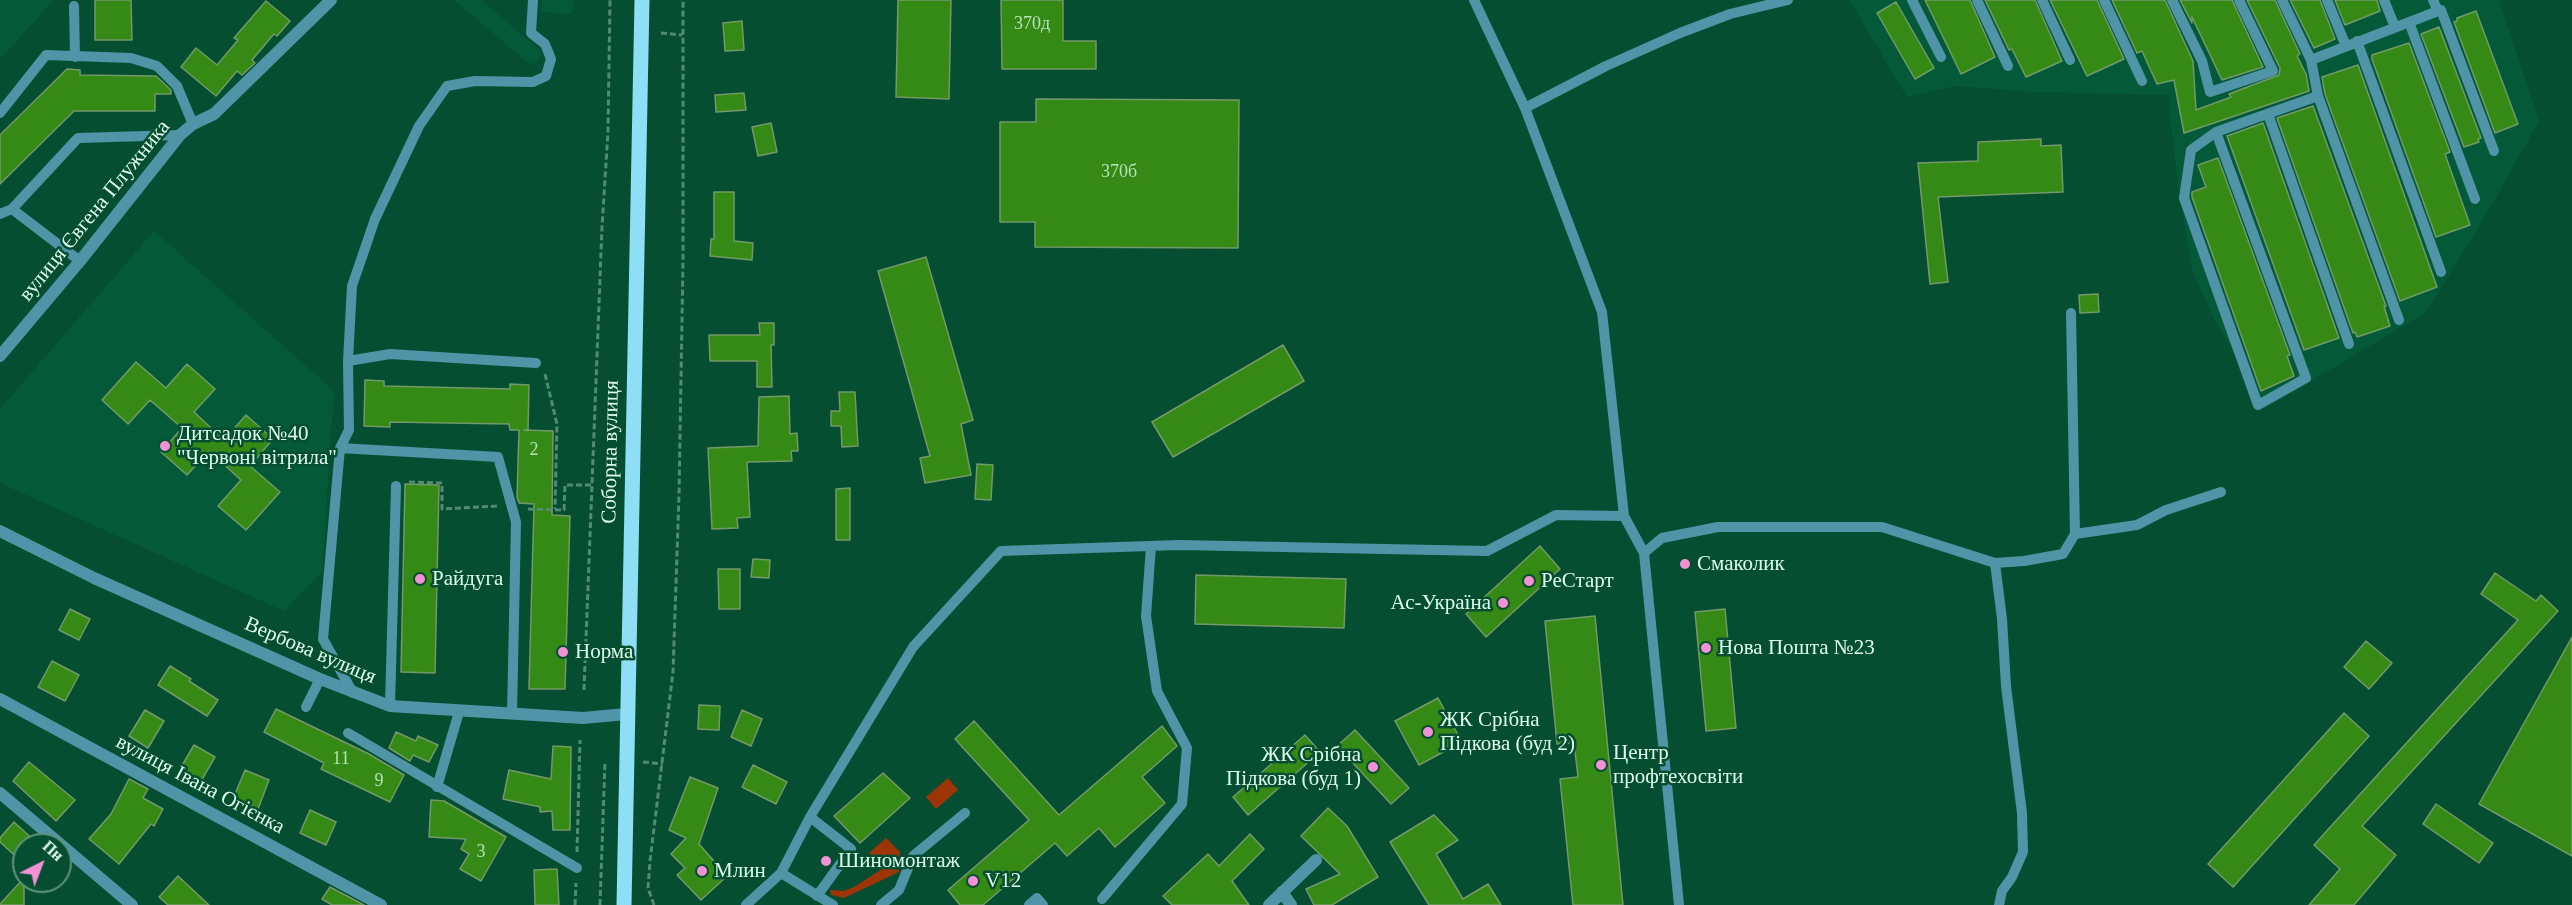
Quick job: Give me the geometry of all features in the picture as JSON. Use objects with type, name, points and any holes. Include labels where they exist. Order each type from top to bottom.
[{"type":"main road","name":"Соборна вулиця","points":[[624,905],[642,0]]},
{"type":"street","name":"вулиця Євгена Плужника","points":[[0,356],[80,261],[180,135],[193,124],[214,114],[331,0]]},
{"type":"street","name":"Вербова вулиця","points":[[0,531],[94,578],[320,679],[390,706],[582,718],[626,714]]},
{"type":"street","name":"вулиця Івана Огієнка","points":[[0,699],[381,905]]},
{"type":"street","points":[[0,793],[132,905]]},
{"type":"street","points":[[1269,905],[1316,860]]},
{"type":"street","points":[[1282,891],[1291,905]]},
{"type":"lane","points":[[353,693],[323,639],[340,448],[349,430],[348,361],[352,286],[375,219],[419,126],[447,86],[475,81],[533,82],[546,76],[551,59],[545,44],[531,33],[532,0]]},
{"type":"lane","points":[[1474,0],[1525,108],[1602,312],[1624,516],[1644,553],[1679,905]]},
{"type":"lane","points":[[1525,108],[1606,66],[1680,33],[1730,14],[1788,0]]},
{"type":"lane","points":[[1912,0],[1941,57]]},
{"type":"lane","points":[[1977,0],[2008,66]]},
{"type":"lane","points":[[2042,0],[2070,60]]},
{"type":"lane","points":[[2104,0],[2142,81]]},
{"type":"lane","points":[[2172,0],[2202,61],[2210,92],[2273,71],[2239,0]]},
{"type":"lane","points":[[2282,0],[2311,60],[2318,96],[2399,320]]},
{"type":"lane","points":[[2327,0],[2346,45]]},
{"type":"lane","points":[[2384,0],[2395,27]]},
{"type":"lane","points":[[2433,0],[2438,11],[2441,10],[2494,151]]},
{"type":"lane","points":[[74,6],[75,57]]},
{"type":"lane","points":[[2311,60],[2438,11]]},
{"type":"lane","points":[[2409,22],[2475,199]]},
{"type":"lane","points":[[2357,41],[2441,272]]},
{"type":"lane","points":[[0,113],[46,55],[131,58],[157,66],[177,86],[193,124]]},
{"type":"lane","points":[[2216,132],[2306,378],[2258,405],[2184,198],[2191,150],[2216,132],[2318,96]]},
{"type":"lane","points":[[2268,114],[2349,344]]},
{"type":"lane","points":[[0,214],[12,209],[78,138],[180,135]]},
{"type":"lane","points":[[12,209],[80,261]]},
{"type":"lane","points":[[1644,553],[1662,538],[1718,527],[1882,527],[1995,563],[2024,561],[2063,554],[2075,534],[2071,313]]},
{"type":"lane","points":[[348,361],[390,354],[536,363]]},
{"type":"lane","points":[[340,448],[498,457],[516,522],[512,714]]},
{"type":"lane","points":[[390,706],[396,486]]},
{"type":"lane","points":[[2075,534],[2137,525],[2166,510],[2220,492]]},
{"type":"lane","points":[[746,905],[782,873],[810,817],[913,647],[1001,550],[1151,546],[1487,551],[1556,515],[1624,516]]},
{"type":"lane","points":[[1102,899],[1182,804],[1187,748],[1157,691],[1146,616],[1151,546]]},
{"type":"lane","points":[[1995,563],[2002,619],[2006,686],[2022,813],[2023,852],[2012,877],[2002,891],[1999,905]]},
{"type":"lane","points":[[306,707],[320,679]]},
{"type":"lane","points":[[437,787],[459,712]]},
{"type":"lane","points":[[348,733],[577,868]]},
{"type":"lane","points":[[880,905],[899,890],[913,856],[965,813]]},
{"type":"lane","points":[[810,817],[851,849],[818,896]]},
{"type":"lane","points":[[782,873],[833,905]]},
{"type":"lane","points":[[1029,905],[1037,898],[1043,905]]},
{"type":"path","points":[[584,690],[602,227],[608,131],[610,0]]},
{"type":"path","points":[[654,905],[648,888],[673,672],[679,495],[683,262],[683,0]]},
{"type":"path","points":[[661,33],[682,35]]},
{"type":"path","points":[[536,363],[542,364],[556,424],[555,509]]},
{"type":"path","points":[[396,486],[405,482],[441,483],[442,509],[500,506],[512,509]]},
{"type":"path","points":[[533,509],[564,510],[565,485],[593,485]]},
{"type":"path","points":[[575,905],[580,740]]},
{"type":"path","points":[[600,905],[605,761]]},
{"type":"path","points":[[643,762],[663,764]]},
{"type":"shaded area","points":[[0,0],[54,0],[0,59]]},
{"type":"shaded area","points":[[454,0],[481,0],[543,53],[532,66]]},
{"type":"shaded area","points":[[542,0],[573,0],[572,14],[541,12]]},
{"type":"shaded area","points":[[1849,0],[2499,0],[2539,121],[2486,215],[2426,312],[2266,408],[2214,319],[2192,270],[2178,186],[2168,95],[2036,92],[1955,86],[1907,97]]},
{"type":"shaded area","name":"Дитсадок №40 \"Червоні вітрила\"","points":[[154,231],[334,391],[322,573],[284,611],[0,483],[0,409]]},
{"type":"shaded area","points":[[948,778],[958,790],[936,809],[926,797]]},
{"type":"shaded area","points":[[886,838],[900,852],[899,872],[844,898],[831,895],[830,890],[843,891],[854,887],[882,869],[869,853]]},
{"type":"building","points":[[95,0],[131,0],[132,40],[95,40]]},
{"type":"building","points":[[898,0],[951,0],[949,99],[896,97]]},
{"type":"building","points":[[1001,0],[1063,0],[1063,41],[1096,41],[1096,69],[1002,69]]},
{"type":"building","points":[[1925,0],[1970,0],[1995,57],[1961,74]]},
{"type":"building","points":[[1985,0],[2035,0],[2062,61],[2026,77],[2012,49],[2009,50]]},
{"type":"building","points":[[2050,0],[2097,0],[2124,59],[2087,76]]},
{"type":"building","points":[[2112,0],[2165,0],[2193,61],[2196,110],[2231,97],[2229,94],[2279,75],[2280,68],[2247,0],[2275,0],[2300,54],[2297,56],[2306,74],[2309,91],[2184,133],[2174,80],[2157,84],[2142,51],[2137,53]]},
{"type":"building","points":[[2180,0],[2232,0],[2263,67],[2222,80],[2192,17],[2192,23]]},
{"type":"building","points":[[2290,0],[2320,0],[2335,39],[2314,48]]},
{"type":"building","points":[[2335,0],[2377,0],[2380,11],[2345,25]]},
{"type":"building","points":[[266,1],[290,21],[277,36],[274,34],[252,60],[255,63],[242,75],[237,71],[216,96],[181,67],[196,48],[217,65],[238,40],[234,38]]},
{"type":"building","points":[[1896,2],[1934,68],[1915,79],[1877,13]]},
{"type":"building","points":[[2476,11],[2518,124],[2495,133],[2454,22],[2457,18]]},
{"type":"building","points":[[742,21],[744,50],[725,51],[723,23]]},
{"type":"building","points":[[2439,27],[2481,138],[2478,139],[2479,142],[2464,147],[2421,34]]},
{"type":"building","points":[[2409,43],[2450,152],[2445,154],[2470,225],[2436,237],[2372,59],[2372,55]]},
{"type":"building","points":[[2358,65],[2437,287],[2400,301],[2325,94],[2322,77]]},
{"type":"building","points":[[67,69],[80,70],[80,75],[156,76],[171,90],[171,94],[155,94],[155,111],[74,111],[0,184],[0,135]]},
{"type":"building","points":[[744,93],[746,110],[716,112],[715,95]]},
{"type":"building","points":[[1036,99],[1239,100],[1238,248],[1035,247],[1035,222],[1000,222],[1000,122],[1036,122]]},
{"type":"building","points":[[2313,106],[2386,306],[2384,306],[2390,326],[2357,337],[2355,332],[2353,333],[2277,118]]},
{"type":"building","points":[[771,123],[777,152],[758,156],[752,127]]},
{"type":"building","points":[[2263,123],[2339,338],[2304,350],[2227,136]]},
{"type":"building","points":[[2041,139],[2041,146],[2061,145],[2063,192],[1938,197],[1948,282],[1930,284],[1918,163],[1978,161],[1978,142]]},
{"type":"building","points":[[2218,158],[2290,355],[2287,356],[2294,376],[2261,391],[2192,197],[2192,192],[2206,187],[2198,165]]},
{"type":"building","points":[[714,192],[734,192],[734,241],[753,243],[752,260],[710,256],[711,239],[714,239]]},
{"type":"building","points":[[926,257],[973,420],[961,424],[971,475],[925,483],[920,458],[930,456],[878,271]]},
{"type":"building","points":[[2098,294],[2099,312],[2080,313],[2079,295]]},
{"type":"building","points":[[759,323],[774,323],[774,345],[771,345],[772,387],[757,387],[757,361],[710,361],[709,335],[760,335]]},
{"type":"building","points":[[1283,345],[1304,381],[1173,457],[1152,422]]},
{"type":"building","points":[[136,362],[166,388],[187,364],[215,389],[194,412],[224,440],[246,415],[273,439],[250,466],[280,492],[246,530],[218,506],[241,480],[209,451],[187,475],[161,452],[182,428],[150,400],[128,424],[102,400]]},
{"type":"building","points":[[365,380],[384,381],[384,386],[510,389],[510,384],[529,385],[528,430],[553,431],[552,515],[570,516],[565,689],[529,689],[534,504],[519,503],[517,497],[519,430],[510,430],[509,424],[390,422],[390,427],[364,426]]},
{"type":"building","points":[[839,392],[855,392],[858,446],[842,447],[841,426],[831,426],[831,411],[840,411]]},
{"type":"building","points":[[789,396],[790,434],[797,433],[798,451],[791,451],[792,461],[747,462],[750,517],[737,518],[738,528],[712,529],[708,448],[758,446],[759,397]]},
{"type":"building","points":[[977,464],[993,465],[991,500],[975,499]]},
{"type":"building","name":"Райдуга","points":[[405,484],[439,485],[435,673],[401,672]]},
{"type":"building","points":[[850,488],[850,540],[836,540],[836,489]]},
{"type":"building","points":[[1540,546],[1560,569],[1486,637],[1466,614]]},
{"type":"building","points":[[753,559],[770,560],[769,578],[751,577]]},
{"type":"building","points":[[718,569],[740,569],[740,609],[719,609]]},
{"type":"building","points":[[2495,573],[2536,601],[2541,595],[2558,611],[2362,826],[2396,855],[2354,905],[2309,905],[2340,869],[2314,845],[2518,620],[2481,594]]},
{"type":"building","points":[[1196,575],[1346,579],[1344,628],[1195,624]]},
{"type":"building","points":[[70,609],[90,619],[79,640],[59,630]]},
{"type":"building","points":[[1725,609],[1736,728],[1706,731],[1695,612]]},
{"type":"building","name":"Центр профтехосвіти","points":[[1595,616],[1623,905],[1573,905],[1560,779],[1578,777],[1574,743],[1557,744],[1545,621]]},
{"type":"building","points":[[2572,637],[2572,856],[2479,804]]},
{"type":"building","points":[[2366,641],[2392,663],[2369,689],[2344,667]]},
{"type":"building","points":[[52,661],[79,675],[65,701],[38,687]]},
{"type":"building","points":[[170,666],[218,700],[207,716],[158,685]]},
{"type":"building","name":"ЖК Срібна Підкова (буд 2)","points":[[1438,698],[1462,742],[1419,765],[1395,721]]},
{"type":"building","points":[[699,705],[720,706],[719,730],[698,729]]},
{"type":"building","points":[[276,709],[369,754],[404,775],[390,802],[321,769],[324,763],[264,732]]},
{"type":"building","points":[[145,710],[164,721],[148,748],[129,736]]},
{"type":"building","points":[[742,710],[762,719],[751,746],[731,737]]},
{"type":"building","points":[[2344,713],[2369,736],[2233,887],[2208,864]]},
{"type":"building","points":[[974,721],[1059,815],[1162,726],[1177,746],[1142,777],[1165,803],[1115,847],[1099,828],[1067,856],[1055,843],[983,905],[960,905],[948,890],[1029,820],[955,739]]},
{"type":"building","name":"ЖК Срібна Підкова (буд 1)","points":[[1355,730],[1409,788],[1391,804],[1337,746]]},
{"type":"building","points":[[396,732],[416,741],[418,736],[438,745],[429,762],[413,755],[410,761],[389,748]]},
{"type":"building","points":[[1305,735],[1320,752],[1248,815],[1233,797]]},
{"type":"building","points":[[194,745],[215,757],[201,781],[180,769]]},
{"type":"building","points":[[553,746],[571,747],[570,830],[553,830],[552,811],[540,812],[540,807],[503,799],[509,770],[551,779]]},
{"type":"building","points":[[29,762],[75,800],[56,821],[13,781]]},
{"type":"building","points":[[753,765],[787,782],[776,804],[742,787]]},
{"type":"building","points":[[245,770],[269,780],[258,809],[233,799]]},
{"type":"building","points":[[883,773],[910,798],[860,843],[834,816]]},
{"type":"building","points":[[690,777],[718,788],[699,844],[727,876],[701,900],[677,875],[685,868],[671,854],[686,838],[669,830]]},
{"type":"building","points":[[129,779],[148,789],[143,798],[163,809],[154,826],[151,824],[119,864],[89,839],[111,814]]},
{"type":"building","points":[[431,800],[444,801],[506,837],[481,881],[460,869],[469,854],[461,849],[466,839],[429,837]]},
{"type":"building","points":[[2436,804],[2493,843],[2479,863],[2423,824]]},
{"type":"building","points":[[1328,808],[1347,826],[1378,877],[1332,905],[1314,905],[1306,889],[1340,874],[1301,836]]},
{"type":"building","points":[[310,810],[336,822],[326,845],[300,833]]},
{"type":"building","points":[[1434,815],[1458,840],[1436,854],[1463,899],[1488,884],[1501,905],[1429,905],[1390,842]]},
{"type":"building","points":[[14,822],[26,833],[12,833],[12,853],[0,842],[0,838]]},
{"type":"building","points":[[1250,834],[1264,849],[1232,881],[1249,905],[1172,905],[1163,896],[1208,854],[1219,866]]},
{"type":"building","points":[[557,869],[559,905],[535,905],[534,870]]},
{"type":"building","points":[[178,876],[209,905],[168,905],[159,897]]},
{"type":"building","points":[[330,887],[364,905],[332,905],[322,899]]},
{"type":"building","points":[[12,891],[12,893],[24,893],[24,905],[0,904]]},
{"type":"place","name":"Дитсадок №40 \"Червоні вітрила\"","points":[[165,446]]},
{"type":"place","name":"Смаколик","points":[[1685,564]]},
{"type":"place","name":"Райдуга","points":[[420,579]]},
{"type":"place","name":"РеСтарт","points":[[1529,581]]},
{"type":"place","name":"Ас-Україна","points":[[1503,603]]},
{"type":"place","name":"Нова Пошта №23","points":[[1706,648]]},
{"type":"place","name":"Норма","points":[[563,652]]},
{"type":"place","name":"ЖК Срібна Підкова (буд 2)","points":[[1428,732]]},
{"type":"place","name":"Центр профтехосвіти","points":[[1601,765]]},
{"type":"place","name":"ЖК Срібна Підкова (буд 1)","points":[[1373,767]]},
{"type":"place","name":"Шиномонтаж","points":[[826,861]]},
{"type":"place","name":"Млин","points":[[702,871]]},
{"type":"place","name":"V12","points":[[973,881]]}]
